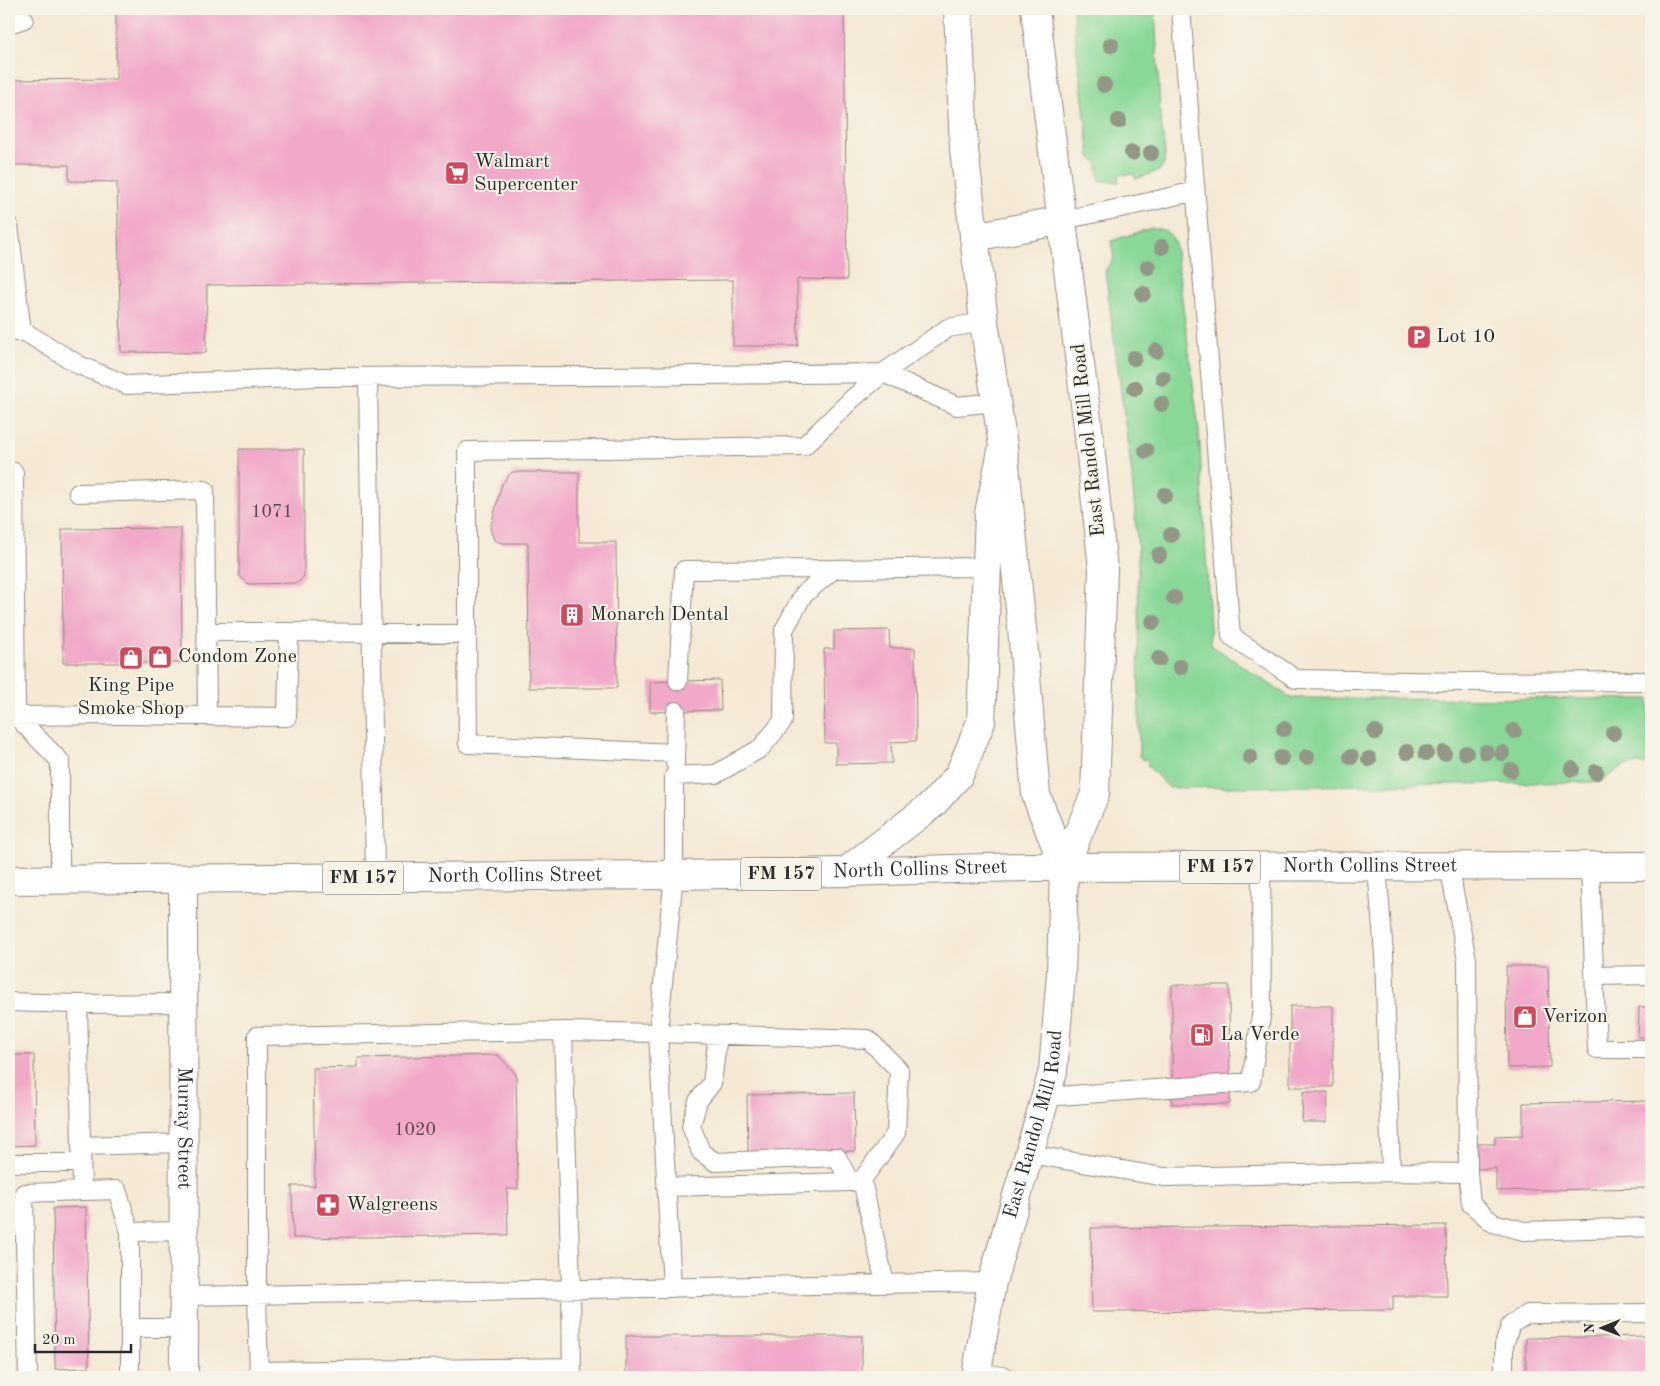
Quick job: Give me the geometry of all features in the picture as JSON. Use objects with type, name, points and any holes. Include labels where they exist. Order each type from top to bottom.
[{"type":"main road","name":"East Randol Mill Road","points":[[958,9],[964,149],[984,322],[1003,446],[1021,618],[1036,795],[1064,867]]},
{"type":"main road","name":"East Randol Mill Road","points":[[976,1375],[992,1282],[1053,1071],[1060,984],[1064,867],[1095,794],[1103,569],[1087,417],[1035,9]]},
{"type":"main road","points":[[974,237],[1063,220]]},
{"type":"main road","points":[[845,872],[933,804],[959,775],[981,722],[989,513],[1003,446]]},
{"type":"main road","name":"North Collins Street","points":[[9,880],[674,875],[1027,866],[1651,866]]},
{"type":"main road","name":"Murray Street","points":[[183,880],[184,1377]]},
{"type":"lane","points":[[1181,9],[1230,636],[1296,679],[1460,682],[1651,681]]},
{"type":"lane","points":[[1063,220],[1195,191]]},
{"type":"lane","points":[[9,226],[15,332],[25,332],[79,365],[127,385],[316,377],[883,373],[957,406],[996,402]]},
{"type":"lane","points":[[675,753],[468,744],[467,451],[804,446],[853,398],[883,373],[948,328],[984,322]]},
{"type":"lane","points":[[368,377],[375,878]]},
{"type":"lane","points":[[9,472],[14,472],[12,526],[12,716],[60,761],[60,879]]},
{"type":"lane","points":[[78,492],[205,490],[207,716]]},
{"type":"lane","points":[[678,681],[684,570],[987,568]]},
{"type":"lane","points":[[674,776],[716,774],[761,748],[783,721],[784,630],[803,595],[834,569]]},
{"type":"lane","points":[[206,632],[467,634]]},
{"type":"lane","points":[[12,716],[287,716],[289,632]]},
{"type":"lane","points":[[672,1288],[658,1033],[674,875],[676,711]]},
{"type":"lane","points":[[1449,866],[1467,960],[1468,1172],[1471,1204],[1493,1223],[1524,1231],[1651,1227]]},
{"type":"lane","points":[[1590,866],[1597,1049],[1651,1049]]},
{"type":"lane","points":[[1045,1097],[1251,1082],[1262,1010],[1261,867]]},
{"type":"lane","points":[[1377,867],[1384,954],[1391,1172]]},
{"type":"lane","points":[[1594,976],[1651,976]]},
{"type":"lane","points":[[9,1002],[78,1004],[183,1003]]},
{"type":"lane","points":[[78,1004],[82,1191]]},
{"type":"lane","points":[[563,1031],[572,1372],[259,1374],[256,1294],[257,1036],[563,1031],[868,1039],[899,1070],[896,1133],[856,1181],[666,1187]]},
{"type":"lane","points":[[718,1035],[712,1083],[698,1101],[691,1126],[701,1152],[715,1162],[837,1157],[856,1181],[885,1284]]},
{"type":"lane","points":[[9,1163],[184,1143]]},
{"type":"lane","points":[[1029,1154],[1164,1177],[1468,1172]]},
{"type":"lane","points":[[28,1377],[24,1193],[116,1190],[130,1232],[130,1377]]},
{"type":"lane","points":[[130,1232],[184,1231]]},
{"type":"lane","points":[[184,1296],[992,1282]]},
{"type":"lane","points":[[1503,1377],[1504,1345],[1511,1324],[1528,1314],[1651,1312]]},
{"type":"lane","points":[[131,1328],[184,1328]]},
{"type":"lane","points":[[976,1375],[1006,1377]]},
{"type":"green space","points":[[1073,9],[1155,9],[1160,110],[1165,155],[1164,164],[1159,171],[1136,179],[1134,174],[1118,175],[1119,182],[1100,181],[1097,163],[1090,157]]},
{"type":"green space","points":[[1151,228],[1169,233],[1175,244],[1199,430],[1211,645],[1291,698],[1649,699],[1648,764],[1625,765],[1599,782],[1169,788],[1147,765],[1149,763],[1139,756],[1138,553],[1132,476],[1105,270],[1114,259],[1111,241]]},
{"type":"building","name":"Walmart Supercenter","points":[[116,9],[844,9],[847,280],[797,279],[798,346],[733,346],[733,280],[207,285],[206,353],[121,352],[117,182],[69,181],[69,165],[9,165],[9,80],[116,79]]},
{"type":"building","points":[[239,449],[304,449],[304,576],[298,583],[248,584],[239,575]]},
{"type":"building","name":"Monarch Dental","points":[[512,472],[579,472],[579,542],[616,542],[617,688],[529,688],[528,543],[502,543],[494,540],[490,529],[502,484]]},
{"type":"building","points":[[181,528],[182,663],[63,663],[62,529]]},
{"type":"building","points":[[889,630],[890,648],[915,648],[916,741],[891,742],[892,763],[836,764],[836,743],[825,743],[824,649],[834,649],[834,631]]},
{"type":"building","points":[[720,680],[721,710],[650,712],[650,682]]},
{"type":"building","points":[[1506,966],[1548,966],[1550,1067],[1507,1068]]},
{"type":"building","points":[[1172,985],[1229,985],[1230,1104],[1172,1104]]},
{"type":"building","points":[[1290,1006],[1333,1006],[1333,1087],[1290,1087]]},
{"type":"building","points":[[1639,1007],[1651,1007],[1651,1037],[1638,1037]]},
{"type":"building","points":[[9,1055],[34,1055],[35,1145],[9,1146]]},
{"type":"building","name":"Walgreens","points":[[498,1055],[516,1074],[518,1189],[507,1189],[508,1235],[293,1238],[292,1186],[315,1186],[313,1068],[358,1067],[358,1058]]},
{"type":"building","points":[[1303,1092],[1328,1092],[1327,1122],[1302,1122]]},
{"type":"building","points":[[854,1093],[855,1151],[748,1153],[747,1095]]},
{"type":"building","points":[[1651,1101],[1651,1188],[1496,1191],[1496,1168],[1476,1169],[1476,1144],[1495,1144],[1495,1136],[1523,1135],[1523,1103]]},
{"type":"building","points":[[86,1207],[89,1368],[55,1369],[53,1208]]},
{"type":"building","points":[[1446,1225],[1447,1296],[1393,1296],[1393,1310],[1092,1312],[1091,1228]]},
{"type":"building","points":[[626,1336],[862,1336],[862,1377],[626,1377]]},
{"type":"building","points":[[1651,1336],[1651,1377],[1526,1377],[1526,1338]]},
{"type":"place","name":"Walmart Supercenter","points":[[457,173]]},
{"type":"place","name":"Lot 10","points":[[1419,337]]},
{"type":"place","name":"Monarch Dental","points":[[572,615]]},
{"type":"place","name":"Condom Zone","points":[[160,657]]},
{"type":"place","name":"King Pipe Smoke Shop","points":[[131,658]]},
{"type":"place","name":"Verizon","points":[[1525,1017]]},
{"type":"place","name":"La Verde","points":[[1202,1035]]},
{"type":"place","name":"Walgreens","points":[[328,1205]]}]
